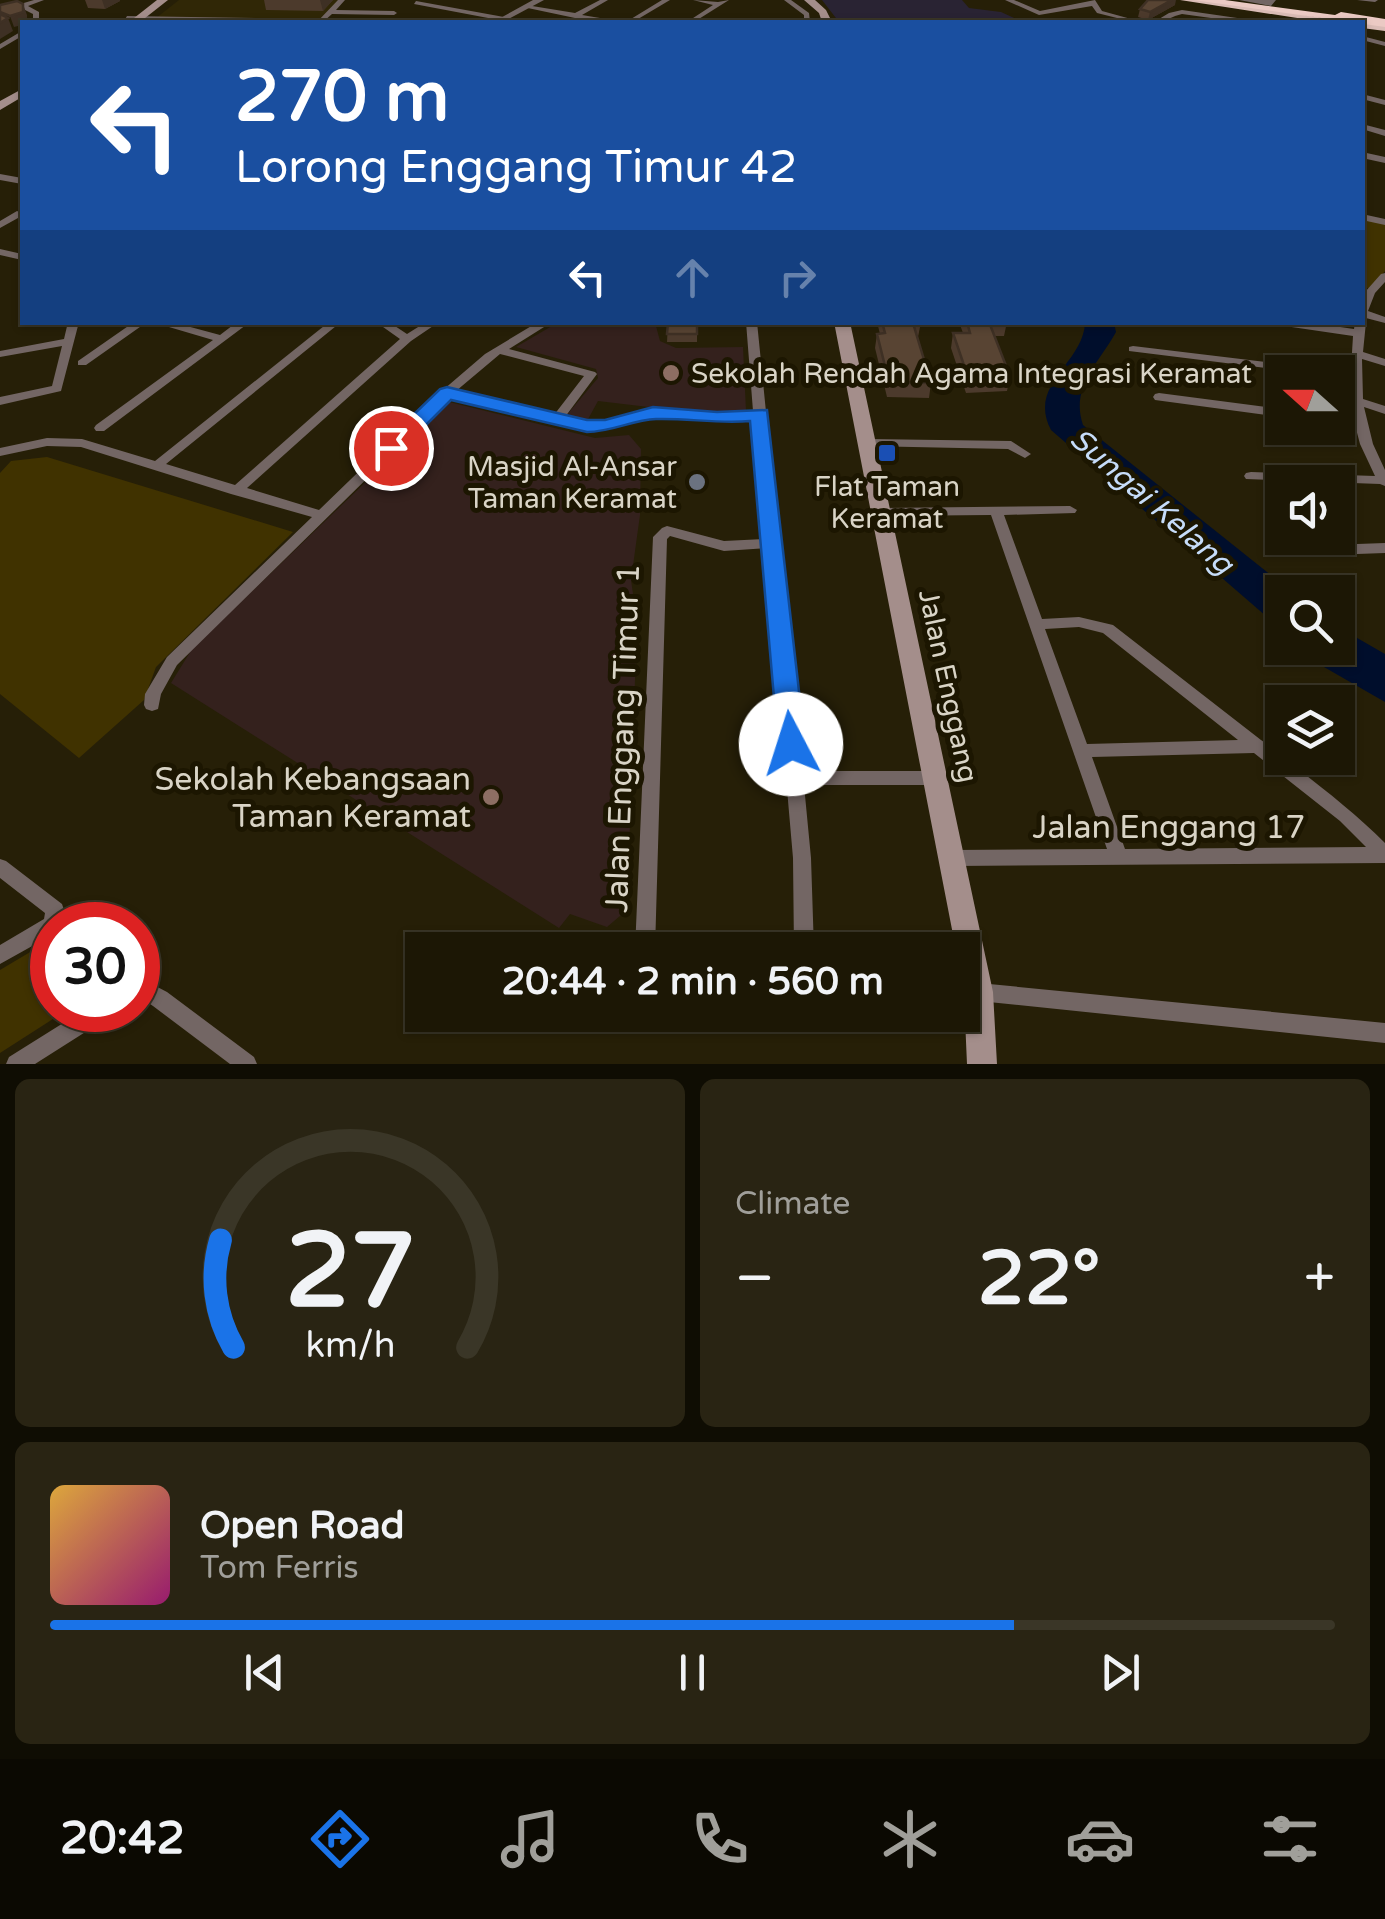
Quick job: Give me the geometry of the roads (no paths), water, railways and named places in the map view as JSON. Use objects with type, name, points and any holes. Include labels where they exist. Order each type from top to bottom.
[{"type":"highway","points":[[1185,0],[1330,20]]},
{"type":"highway","points":[[1199,0],[1334,20]]},
{"type":"highway","points":[[1213,0],[1345,20]]},
{"type":"highway","points":[[1228,0],[1349,20]]},
{"type":"main road","points":[[137,17],[163,0]]},
{"type":"main road","points":[[810,0],[825,20]]},
{"type":"main road","points":[[137,17],[163,20]]},
{"type":"main road","name":"Jalan Enggang","points":[[843,325],[938,778],[965,932]]},
{"type":"main road","name":"Jalan Enggang","points":[[978,1032],[982,1064]]},
{"type":"street","points":[[0,12],[41,0]]},
{"type":"street","points":[[319,20],[342,0]]},
{"type":"street","points":[[502,20],[540,0]]},
{"type":"street","points":[[575,16],[605,0]]},
{"type":"street","points":[[632,20],[667,0]]},
{"type":"street","points":[[696,0],[723,2]]},
{"type":"street","points":[[787,0],[807,14],[807,20]]},
{"type":"street","points":[[1008,0],[1039,13],[1091,2],[1099,12],[1128,20]]},
{"type":"street","points":[[1244,0],[1272,2]]},
{"type":"street","points":[[1360,0],[1375,0]]},
{"type":"street","points":[[379,20],[419,1],[496,20]]},
{"type":"street","points":[[694,20],[723,2]]},
{"type":"street","points":[[21,6],[37,13],[36,20]]},
{"type":"street","points":[[460,11],[470,6]]},
{"type":"street","points":[[526,7],[600,20]]},
{"type":"street","points":[[331,12],[394,13]]},
{"type":"street","points":[[1160,20],[1182,12],[1237,20]]},
{"type":"street","points":[[1109,20],[1118,18]]},
{"type":"street","points":[[0,225],[20,215]]},
{"type":"street","points":[[1366,291],[1384,280]]},
{"type":"street","points":[[0,401],[48,392],[60,382],[73,325]]},
{"type":"street","points":[[82,363],[138,325]]},
{"type":"street","points":[[168,325],[222,339]]},
{"type":"street","points":[[100,428],[241,325]]},
{"type":"street","points":[[156,466],[332,325]]},
{"type":"street","points":[[386,325],[408,339]]},
{"type":"street","points":[[236,490],[408,339],[429,325]]},
{"type":"street","points":[[152,705],[153,694],[172,661],[447,393],[498,350],[543,325]]},
{"type":"street","points":[[751,325],[802,858],[804,932]]},
{"type":"street","points":[[1319,325],[1360,328],[1357,422],[1366,451],[1384,481]]},
{"type":"street","points":[[0,354],[67,342]]},
{"type":"street","points":[[1133,349],[1265,365]]},
{"type":"street","points":[[498,350],[591,374],[556,419]]},
{"type":"street","points":[[1358,354],[1385,363]]},
{"type":"street","points":[[447,393],[556,419],[606,426],[653,413],[717,418],[760,414]]},
{"type":"street","points":[[1159,398],[1265,411]]},
{"type":"street","points":[[1358,401],[1385,410]]},
{"type":"street","points":[[0,452],[47,442],[82,443],[322,515]]},
{"type":"street","points":[[869,443],[1012,445],[1025,454]]},
{"type":"street","points":[[1251,476],[1384,481]]},
{"type":"street","points":[[882,512],[1070,510]]},
{"type":"street","points":[[996,511],[1119,857]]},
{"type":"street","name":"Jalan Enggang Timur 1","points":[[646,932],[660,537],[667,531],[724,546],[772,543]]},
{"type":"street","points":[[1355,549],[1385,548]]},
{"type":"street","points":[[1039,624],[1079,622],[1108,629],[1346,816],[1385,855]]},
{"type":"street","points":[[1083,752],[1260,746]]},
{"type":"street","points":[[794,778],[938,778]]},
{"type":"street","name":"Jalan Enggang 17","points":[[954,858],[1385,855]]},
{"type":"street","points":[[0,867],[45,902]]},
{"type":"street","points":[[0,955],[30,938]]},
{"type":"street","points":[[160,998],[247,1064]]},
{"type":"street","points":[[980,999],[1385,1034]]},
{"type":"street","points":[[16,1064],[67,1032]]},
{"type":"water","name":"Sungai Kelang","points":[[1085,325],[1114,325],[1116,332],[1083,387],[1083,425],[1271,575],[1265,575],[1265,615],[1051,430],[1045,414],[1046,400],[1075,351]]},
{"type":"water","points":[[1355,637],[1385,654],[1385,702],[1321,665],[1355,665]]},
{"type":"place","name":"Sekolah Rendah Agama Integrasi Keramat","points":[[671,373]]},
{"type":"place","name":"Flat Taman Keramat","points":[[887,453]]},
{"type":"place","name":"Masjid Al-Ansar Taman Keramat","points":[[697,482]]},
{"type":"place","name":"Sekolah Kebangsaan Taman Keramat","points":[[491,797]]}]
